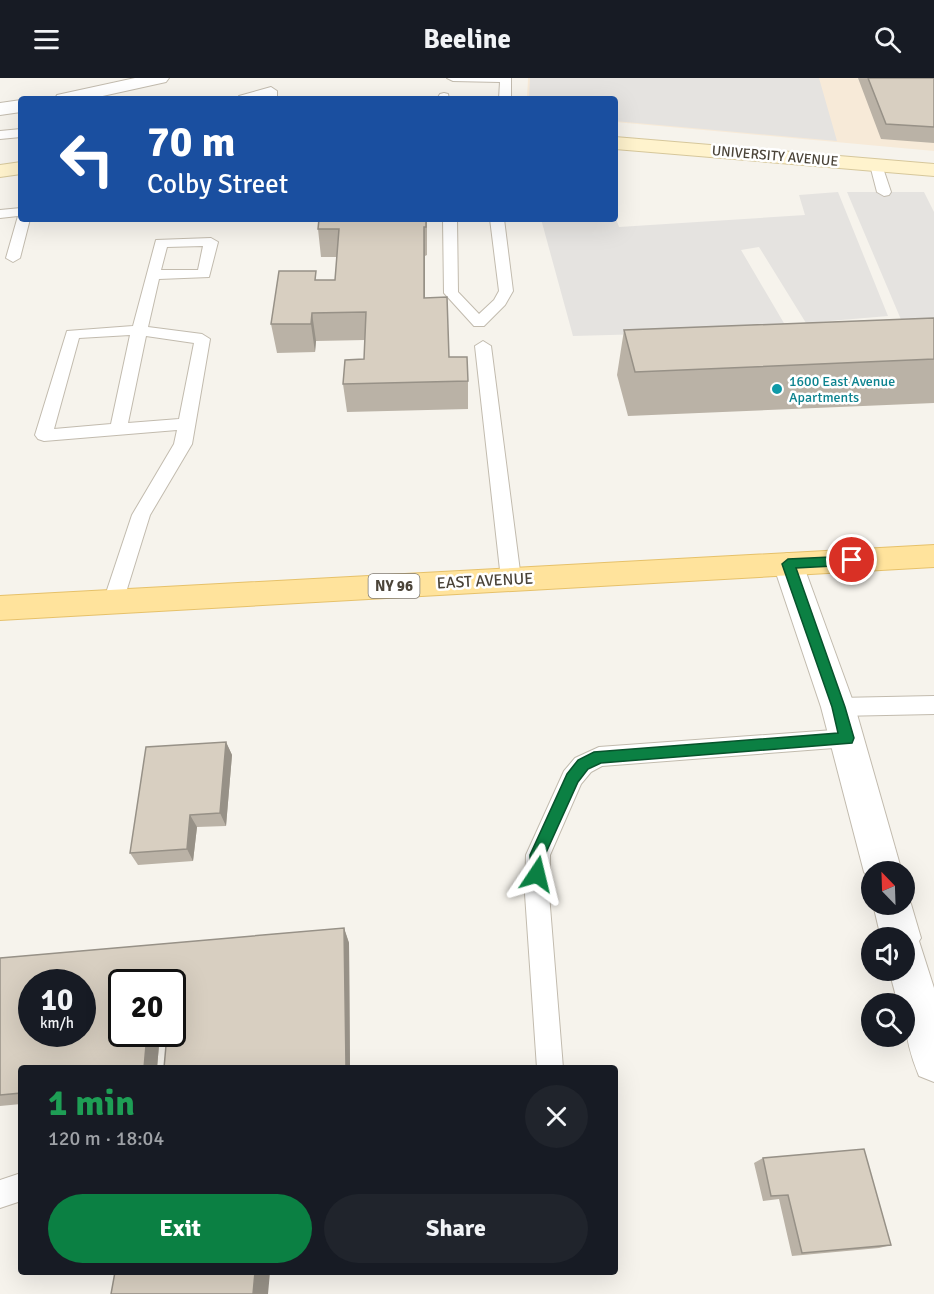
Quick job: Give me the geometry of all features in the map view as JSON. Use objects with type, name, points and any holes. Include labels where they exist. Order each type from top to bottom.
[{"type":"main road","name":"UNIVERSITY AVENUE","points":[[618,143],[934,170]]},
{"type":"main road","points":[[0,171],[18,168]]},
{"type":"main road","name":"EAST AVENUE","points":[[0,608],[934,556]]},
{"type":"street","points":[[78,96],[160,78]]},
{"type":"street","points":[[0,108],[18,106]]},
{"type":"street","points":[[788,564],[838,707],[880,861]]},
{"type":"street","points":[[912,981],[934,1061]]},
{"type":"lane","points":[[453,78],[506,79],[505,96]]},
{"type":"lane","points":[[254,96],[271,91],[271,96]]},
{"type":"lane","points":[[0,135],[18,133]]},
{"type":"lane","points":[[876,165],[884,192]]},
{"type":"lane","points":[[0,214],[18,212]]},
{"type":"lane","points":[[13,258],[22,222]]},
{"type":"lane","points":[[450,222],[451,293],[479,323],[500,302],[506,291],[497,222]]},
{"type":"lane","points":[[118,429],[138,330],[152,275]]},
{"type":"lane","points":[[113,602],[141,515],[183,444],[187,424],[202,339],[138,330],[72,334],[44,435],[187,424]]},
{"type":"lane","points":[[483,346],[511,579]]},
{"type":"lane","points":[[838,707],[934,705]]},
{"type":"lane","points":[[550,1065],[537,894],[538,855],[572,778],[583,765],[599,757],[847,738]]},
{"type":"lane","points":[[0,1194],[18,1188]]},
{"type":"shaded area","points":[[528,78],[934,78],[934,151],[618,122],[618,96],[527,96]]},
{"type":"shaded area","points":[[530,78],[819,78],[837,141],[618,121],[618,96],[529,96]]},
{"type":"shaded area","points":[[838,192],[888,316],[806,323],[759,247],[741,250],[788,330],[573,336],[542,222],[617,222],[619,227],[805,215],[799,195]]},
{"type":"shaded area","points":[[847,192],[924,192],[934,212],[934,355],[916,355]]},
{"type":"building","points":[[868,78],[934,78],[934,127],[886,124]]},
{"type":"building","points":[[319,222],[426,222],[426,227],[424,227],[424,298],[447,297],[449,357],[467,357],[468,381],[343,384],[345,360],[364,359],[366,312],[312,313],[311,324],[271,324],[279,271],[316,271],[315,280],[335,280],[339,229],[318,229]]},
{"type":"building","points":[[934,318],[934,359],[635,372],[624,330]]},
{"type":"building","points":[[226,742],[220,813],[190,815],[187,849],[130,853],[146,747]]},
{"type":"building","points":[[344,928],[346,1065],[164,1065],[166,1047],[186,1047],[186,969],[108,969],[108,1047],[146,1047],[144,1065],[18,1065],[18,1093],[0,1095],[0,958]]},
{"type":"building","points":[[864,1149],[891,1245],[802,1253],[788,1195],[771,1196],[763,1158]]},
{"type":"building","points":[[114,1275],[255,1275],[253,1294],[111,1294]]},
{"type":"place","name":"1600 East Avenue Apartments","points":[[777,389]]},
{"type":"route","points":[[537,874],[538,855],[572,778],[583,765],[599,757],[847,738],[788,564],[852,560]]}]
